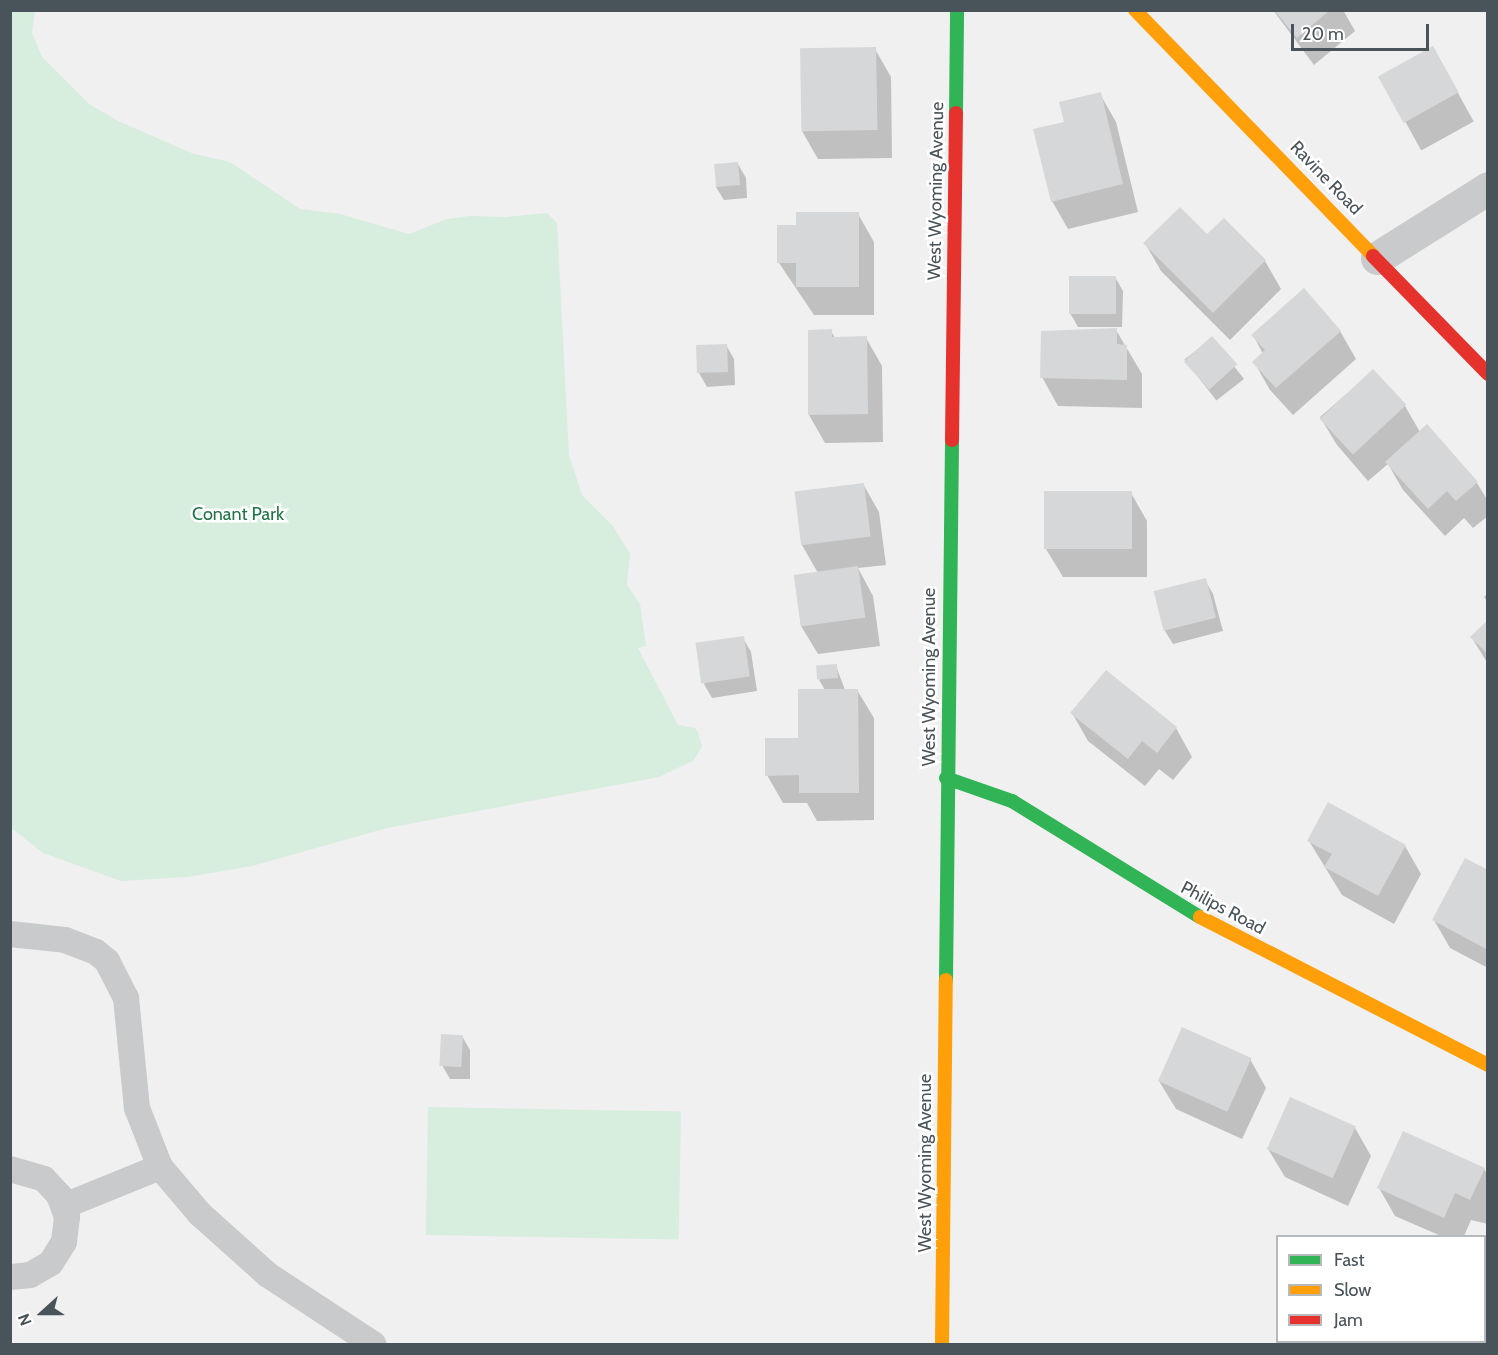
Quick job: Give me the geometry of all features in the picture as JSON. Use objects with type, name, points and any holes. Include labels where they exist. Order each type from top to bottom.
[{"type":"main road","name":"West Wyoming Avenue","points":[[942,1344],[946,778],[957,10]]},
{"type":"main road","name":"Ravine Road","points":[[1135,10],[1488,374]]},
{"type":"main road","name":"Philips Road","points":[[946,778],[1012,801],[1186,910],[1488,1065]]},
{"type":"street","points":[[1377,258],[1488,188]]},
{"type":"lane","points":[[10,934],[65,940],[96,952],[115,972],[126,998],[142,1128],[160,1167],[200,1214],[268,1275],[356,1340]]},
{"type":"lane","points":[[64,1206],[160,1167]]},
{"type":"lane","points":[[10,1169],[44,1179],[64,1206],[67,1230],[58,1253],[41,1270],[10,1278]]},
{"type":"green space","name":"Conant Park","points":[[11,10],[35,11],[32,33],[42,57],[89,104],[118,121],[194,154],[230,162],[300,209],[340,214],[409,234],[447,219],[470,216],[506,217],[547,213],[557,223],[569,455],[582,495],[613,526],[630,554],[627,585],[640,604],[646,646],[638,648],[678,725],[695,728],[698,732],[702,746],[694,760],[659,777],[387,828],[252,866],[187,877],[121,881],[43,853],[11,828]]},
{"type":"green space","points":[[428,1107],[681,1111],[679,1239],[426,1235]]},
{"type":"building","points":[[1274,10],[1330,10],[1297,38]]},
{"type":"building","points":[[1433,46],[1459,92],[1404,123],[1378,77]]},
{"type":"building","points":[[876,47],[877,130],[801,131],[800,48]]},
{"type":"building","points":[[1101,92],[1123,184],[1051,202],[1033,129],[1064,122],[1059,102]]},
{"type":"building","points":[[738,162],[740,185],[716,187],[714,164]]},
{"type":"building","points":[[1180,207],[1207,234],[1224,218],[1266,260],[1213,313],[1143,243]]},
{"type":"building","points":[[796,212],[859,212],[859,287],[796,287],[796,263],[777,263],[777,225],[796,225]]},
{"type":"building","points":[[1069,276],[1116,276],[1116,314],[1069,314]]},
{"type":"building","points":[[1304,288],[1341,331],[1276,388],[1252,362],[1265,350],[1251,335]]},
{"type":"building","points":[[1117,328],[1117,344],[1127,345],[1127,380],[1040,378],[1041,331]]},
{"type":"building","points":[[832,329],[832,337],[867,336],[868,414],[808,415],[808,330]]},
{"type":"building","points":[[1212,336],[1237,364],[1209,390],[1184,361]]},
{"type":"building","points":[[727,344],[728,372],[697,373],[696,345]]},
{"type":"building","points":[[1373,369],[1406,405],[1353,455],[1320,419]]},
{"type":"building","points":[[1427,424],[1478,482],[1456,501],[1447,491],[1428,509],[1385,462]]},
{"type":"building","points":[[864,483],[871,537],[801,545],[795,492]]},
{"type":"building","points":[[1044,491],[1132,491],[1132,549],[1044,549]]},
{"type":"building","points":[[858,566],[865,617],[801,627],[794,575]]},
{"type":"building","points":[[1206,578],[1216,618],[1164,631],[1154,591]]},
{"type":"building","points":[[1488,620],[1488,654],[1470,637]]},
{"type":"building","points":[[744,636],[750,677],[701,683],[695,643]]},
{"type":"building","points":[[837,664],[838,678],[817,679],[816,665]]},
{"type":"building","points":[[1106,670],[1177,727],[1157,753],[1142,741],[1128,759],[1070,713]]},
{"type":"building","points":[[798,689],[858,689],[859,793],[799,793],[799,775],[765,776],[765,738],[798,738]]},
{"type":"building","points":[[1328,802],[1406,845],[1378,896],[1324,867],[1332,854],[1307,841]]},
{"type":"building","points":[[1465,858],[1488,870],[1488,950],[1432,920]]},
{"type":"building","points":[[1182,1027],[1251,1058],[1227,1112],[1158,1081]]},
{"type":"building","points":[[441,1034],[463,1035],[461,1067],[439,1066]]},
{"type":"building","points":[[1290,1097],[1356,1126],[1333,1178],[1267,1149]]},
{"type":"building","points":[[1403,1131],[1485,1168],[1470,1200],[1455,1193],[1444,1218],[1377,1188]]},
{"type":"traffic: fast","points":[[956,113],[957,10]]},
{"type":"traffic: fast","points":[[946,980],[952,440]]},
{"type":"traffic: fast","points":[[946,778],[1012,801],[1200,917]]},
{"type":"traffic: slow","points":[[1135,10],[1373,256]]},
{"type":"traffic: slow","points":[[1200,917],[1488,1065]]},
{"type":"traffic: slow","points":[[942,1344],[946,980]]},
{"type":"traffic: jam","points":[[952,440],[956,113]]},
{"type":"traffic: jam","points":[[1373,256],[1488,374]]}]
